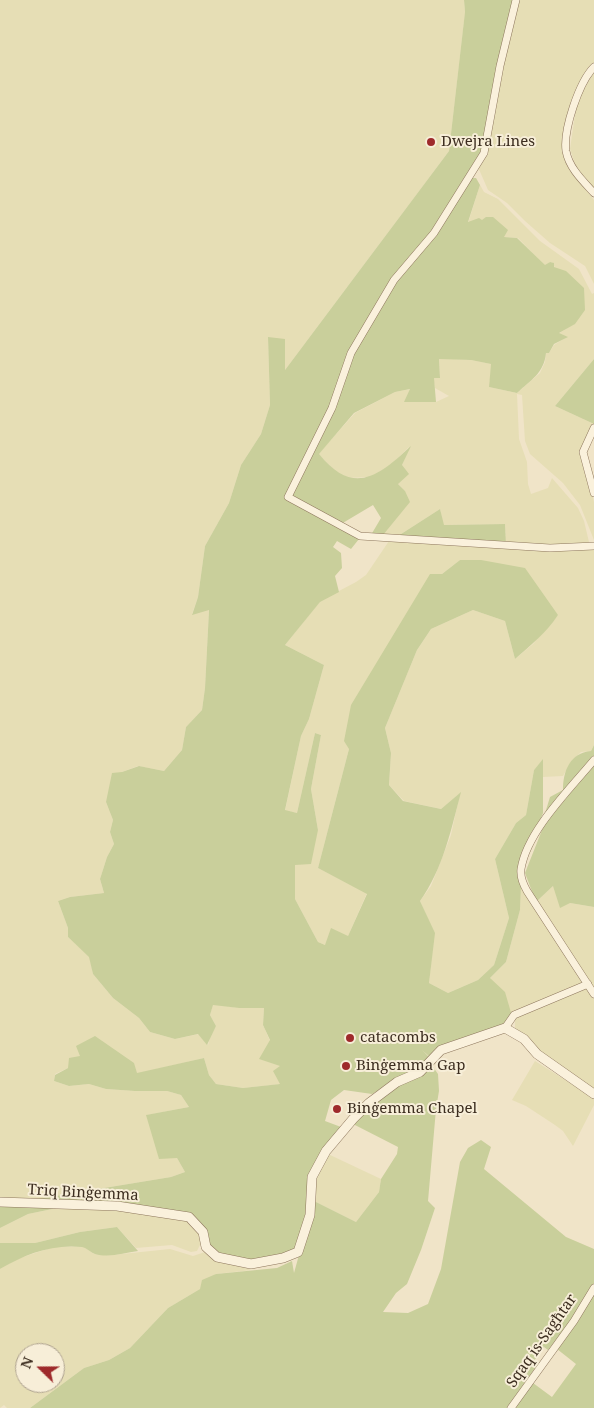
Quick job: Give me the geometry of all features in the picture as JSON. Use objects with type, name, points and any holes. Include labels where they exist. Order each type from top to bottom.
[{"type":"street","points":[[516,0],[500,66],[484,153],[434,233],[394,280],[351,353],[332,408],[288,497],[360,536],[550,548],[594,546]]},
{"type":"street","points":[[594,67],[589,72],[574,100],[566,150],[571,164],[580,178],[594,193]]},
{"type":"street","points":[[594,428],[584,452],[594,493]]},
{"type":"street","points":[[594,760],[539,827],[528,848],[521,868],[521,880],[527,891],[594,994]]},
{"type":"street","points":[[588,984],[514,1015],[505,1028],[524,1039],[537,1054],[594,1094]]},
{"type":"street","name":"Triq Binġemma","points":[[0,1202],[117,1206],[189,1217],[203,1232],[206,1247],[218,1257],[251,1264],[283,1258],[298,1252],[310,1215],[312,1177],[326,1151],[353,1119],[369,1103],[397,1082],[420,1072],[441,1050],[505,1028]]},
{"type":"street","name":"Sqaq is-Sagħtar","points":[[511,1408],[574,1321],[594,1288]]},
{"type":"shaded area","points":[[0,0],[464,0],[465,13],[449,151],[285,370],[268,337],[270,405],[261,434],[241,465],[229,503],[205,546],[198,597],[192,614],[209,609],[202,710],[186,727],[182,750],[164,771],[138,766],[122,772],[106,802],[113,820],[110,832],[114,844],[107,857],[100,879],[104,893],[70,897],[58,901],[68,928],[68,937],[90,957],[93,974],[113,998],[139,1018],[150,1032],[175,1039],[199,1034],[208,1045],[211,1034],[216,1026],[210,1015],[213,1004],[239,1008],[264,1008],[263,1025],[281,1066],[281,1084],[243,1088],[216,1084],[209,1075],[204,1058],[136,1074],[81,1056],[68,1068],[55,1074],[54,1081],[69,1086],[89,1084],[106,1089],[167,1091],[181,1095],[189,1107],[147,1115],[185,1172],[171,1177],[25,1201],[0,1198]]},
{"type":"shaded area","points":[[519,0],[594,0],[594,63],[586,70],[568,120],[569,168],[594,200],[594,284],[585,266],[550,243],[507,203],[488,190],[478,167],[492,143],[490,136]]},
{"type":"shaded area","points":[[594,72],[594,189],[577,170],[570,149],[577,101]]},
{"type":"shaded area","points":[[480,185],[484,192],[498,199],[540,241],[579,269],[592,294],[594,293],[594,359],[555,406],[594,424],[583,447],[594,502],[594,540],[580,505],[563,483],[530,454],[525,441],[522,395],[517,394],[519,439],[527,462],[528,484],[531,494],[548,488],[552,478],[578,508],[584,521],[588,544],[553,546],[506,544],[505,524],[443,525],[440,509],[398,536],[383,535],[405,492],[398,484],[402,465],[409,447],[390,466],[370,477],[347,478],[336,472],[318,454],[355,413],[395,392],[411,389],[436,402],[449,396],[435,388],[433,378],[440,378],[439,358],[471,360],[492,364],[489,387],[517,393],[540,373],[545,362],[546,352],[549,353],[554,345],[567,337],[558,334],[574,324],[553,263],[550,262],[545,266],[518,238],[504,237],[482,220],[468,223]]},
{"type":"shaded area","points":[[389,541],[594,549],[594,745],[591,751],[581,752],[572,761],[563,776],[543,777],[543,760],[534,770],[526,815],[516,823],[495,859],[509,918],[494,965],[478,980],[448,993],[429,983],[434,933],[420,901],[431,886],[451,835],[460,793],[441,809],[404,801],[389,785],[391,753],[385,728],[417,650],[431,629],[473,610],[505,621],[515,659],[533,644],[558,615],[460,560],[442,574],[349,749],[318,868],[367,893],[348,936],[325,945],[318,942],[295,899],[295,865],[318,830],[311,789],[321,735],[315,733],[297,813],[285,811],[301,736],[309,719],[324,665],[285,645],[320,601],[366,575]]},
{"type":"shaded area","points":[[521,886],[594,999],[594,1089],[544,1056],[515,1030],[515,1017],[512,1016],[490,978],[506,962],[520,910]]},
{"type":"shaded area","points":[[553,886],[570,903],[594,907],[594,987],[546,913],[536,902]]},
{"type":"shaded area","points":[[535,1061],[594,1098],[594,1105],[573,1146],[563,1131],[526,1106],[512,1100]]},
{"type":"shaded area","points":[[328,1154],[381,1179],[379,1192],[356,1222],[314,1201],[316,1177]]},
{"type":"shaded area","points":[[62,1207],[125,1210],[185,1219],[201,1234],[201,1243],[197,1251],[191,1252],[172,1245],[136,1248],[117,1227],[80,1232],[35,1243],[0,1243],[0,1228],[28,1214]]},
{"type":"shaded area","points":[[53,1247],[84,1247],[94,1254],[112,1255],[170,1249],[193,1256],[205,1252],[212,1258],[252,1270],[216,1274],[200,1289],[168,1308],[130,1348],[109,1360],[84,1368],[65,1382],[65,1343],[15,1343],[15,1393],[50,1393],[30,1408],[7,1408],[4,1405],[0,1408],[0,1269],[17,1259]]},
{"type":"green space","points":[[464,0],[519,0],[490,136],[492,143],[472,178],[476,178],[480,185],[468,222],[479,218],[482,220],[486,217],[493,217],[508,230],[504,237],[517,238],[545,265],[550,262],[554,263],[554,267],[566,271],[584,288],[585,310],[575,324],[559,333],[568,337],[554,344],[549,353],[546,353],[540,371],[517,393],[489,387],[491,364],[471,360],[439,359],[440,378],[434,378],[436,402],[404,402],[410,389],[395,392],[354,413],[319,454],[331,467],[343,475],[354,478],[376,473],[411,446],[402,465],[409,474],[398,484],[405,491],[410,502],[383,535],[371,535],[381,518],[373,505],[336,527],[359,539],[351,549],[337,541],[333,547],[341,553],[342,568],[335,576],[339,592],[320,602],[285,645],[324,665],[309,719],[301,736],[285,810],[297,813],[315,733],[321,735],[311,789],[318,830],[311,864],[295,865],[295,899],[318,942],[325,945],[331,928],[348,936],[367,894],[318,868],[349,749],[344,741],[351,705],[430,574],[442,574],[460,560],[481,560],[525,568],[558,615],[549,627],[515,659],[505,621],[473,610],[431,629],[417,650],[385,728],[391,753],[389,785],[403,801],[441,809],[461,792],[450,835],[435,876],[420,901],[435,933],[429,983],[448,993],[478,980],[494,965],[509,918],[495,859],[516,823],[526,815],[534,770],[543,759],[543,813],[519,870],[521,886],[520,910],[506,962],[490,978],[505,992],[512,1016],[503,1026],[435,1049],[431,1058],[422,1050],[430,1058],[419,1067],[372,1094],[344,1090],[331,1100],[325,1121],[341,1127],[322,1150],[296,1250],[275,1257],[250,1261],[216,1253],[207,1244],[191,1217],[25,1201],[171,1177],[185,1172],[177,1158],[159,1159],[146,1115],[189,1107],[181,1095],[167,1091],[106,1089],[89,1084],[69,1086],[54,1081],[55,1075],[68,1068],[69,1058],[80,1056],[76,1046],[95,1036],[134,1063],[137,1073],[204,1058],[209,1075],[216,1084],[243,1088],[280,1084],[273,1071],[280,1066],[259,1059],[270,1040],[263,1025],[264,1008],[213,1005],[210,1015],[216,1026],[207,1045],[198,1034],[175,1039],[150,1032],[139,1018],[113,998],[93,974],[89,957],[68,937],[68,928],[58,901],[70,897],[104,893],[100,879],[107,857],[114,844],[110,832],[113,820],[106,802],[112,773],[122,772],[139,766],[164,771],[182,750],[186,727],[202,710],[209,610],[192,615],[198,597],[205,546],[229,503],[241,465],[261,434],[270,405],[268,337],[285,339],[285,370],[449,151],[465,12]]},
{"type":"green space","points":[[594,359],[594,424],[555,406]]},
{"type":"green space","points":[[440,509],[444,525],[505,524],[506,544],[398,536]]},
{"type":"green space","points":[[594,745],[594,757],[543,820],[550,797],[563,790],[564,776],[569,764],[578,755],[591,751]]},
{"type":"green space","points":[[594,764],[594,907],[570,903],[560,908],[553,886],[536,902],[525,873],[544,825]]},
{"type":"green space","points":[[431,1064],[438,1074],[439,1091],[428,1201],[435,1208],[407,1284],[396,1293],[383,1312],[408,1313],[428,1304],[441,1269],[460,1162],[468,1148],[481,1140],[491,1147],[484,1169],[566,1237],[594,1249],[594,1283],[575,1316],[548,1350],[544,1347],[534,1361],[538,1364],[507,1408],[30,1408],[50,1393],[65,1393],[65,1382],[84,1368],[109,1360],[130,1348],[168,1308],[200,1289],[202,1280],[216,1274],[277,1268],[292,1261],[294,1273],[314,1201],[356,1222],[379,1192],[381,1179],[397,1154],[398,1147],[353,1124],[380,1098]]},
{"type":"green space","points":[[0,1203],[62,1207],[28,1214],[0,1228]]},
{"type":"green space","points":[[117,1227],[138,1251],[106,1256],[95,1254],[82,1247],[60,1247],[39,1251],[0,1269],[0,1243],[35,1243],[80,1232]]},
{"type":"green space","points":[[594,1292],[594,1408],[514,1408],[533,1383],[552,1397],[576,1364],[557,1349],[579,1320]]},
{"type":"place","name":"Dwejra Lines","points":[[431,142]]},
{"type":"place","name":"catacombs","points":[[350,1038]]},
{"type":"place","name":"Binġemma Gap","points":[[346,1066]]},
{"type":"place","name":"Binġemma Chapel","points":[[337,1109]]}]
